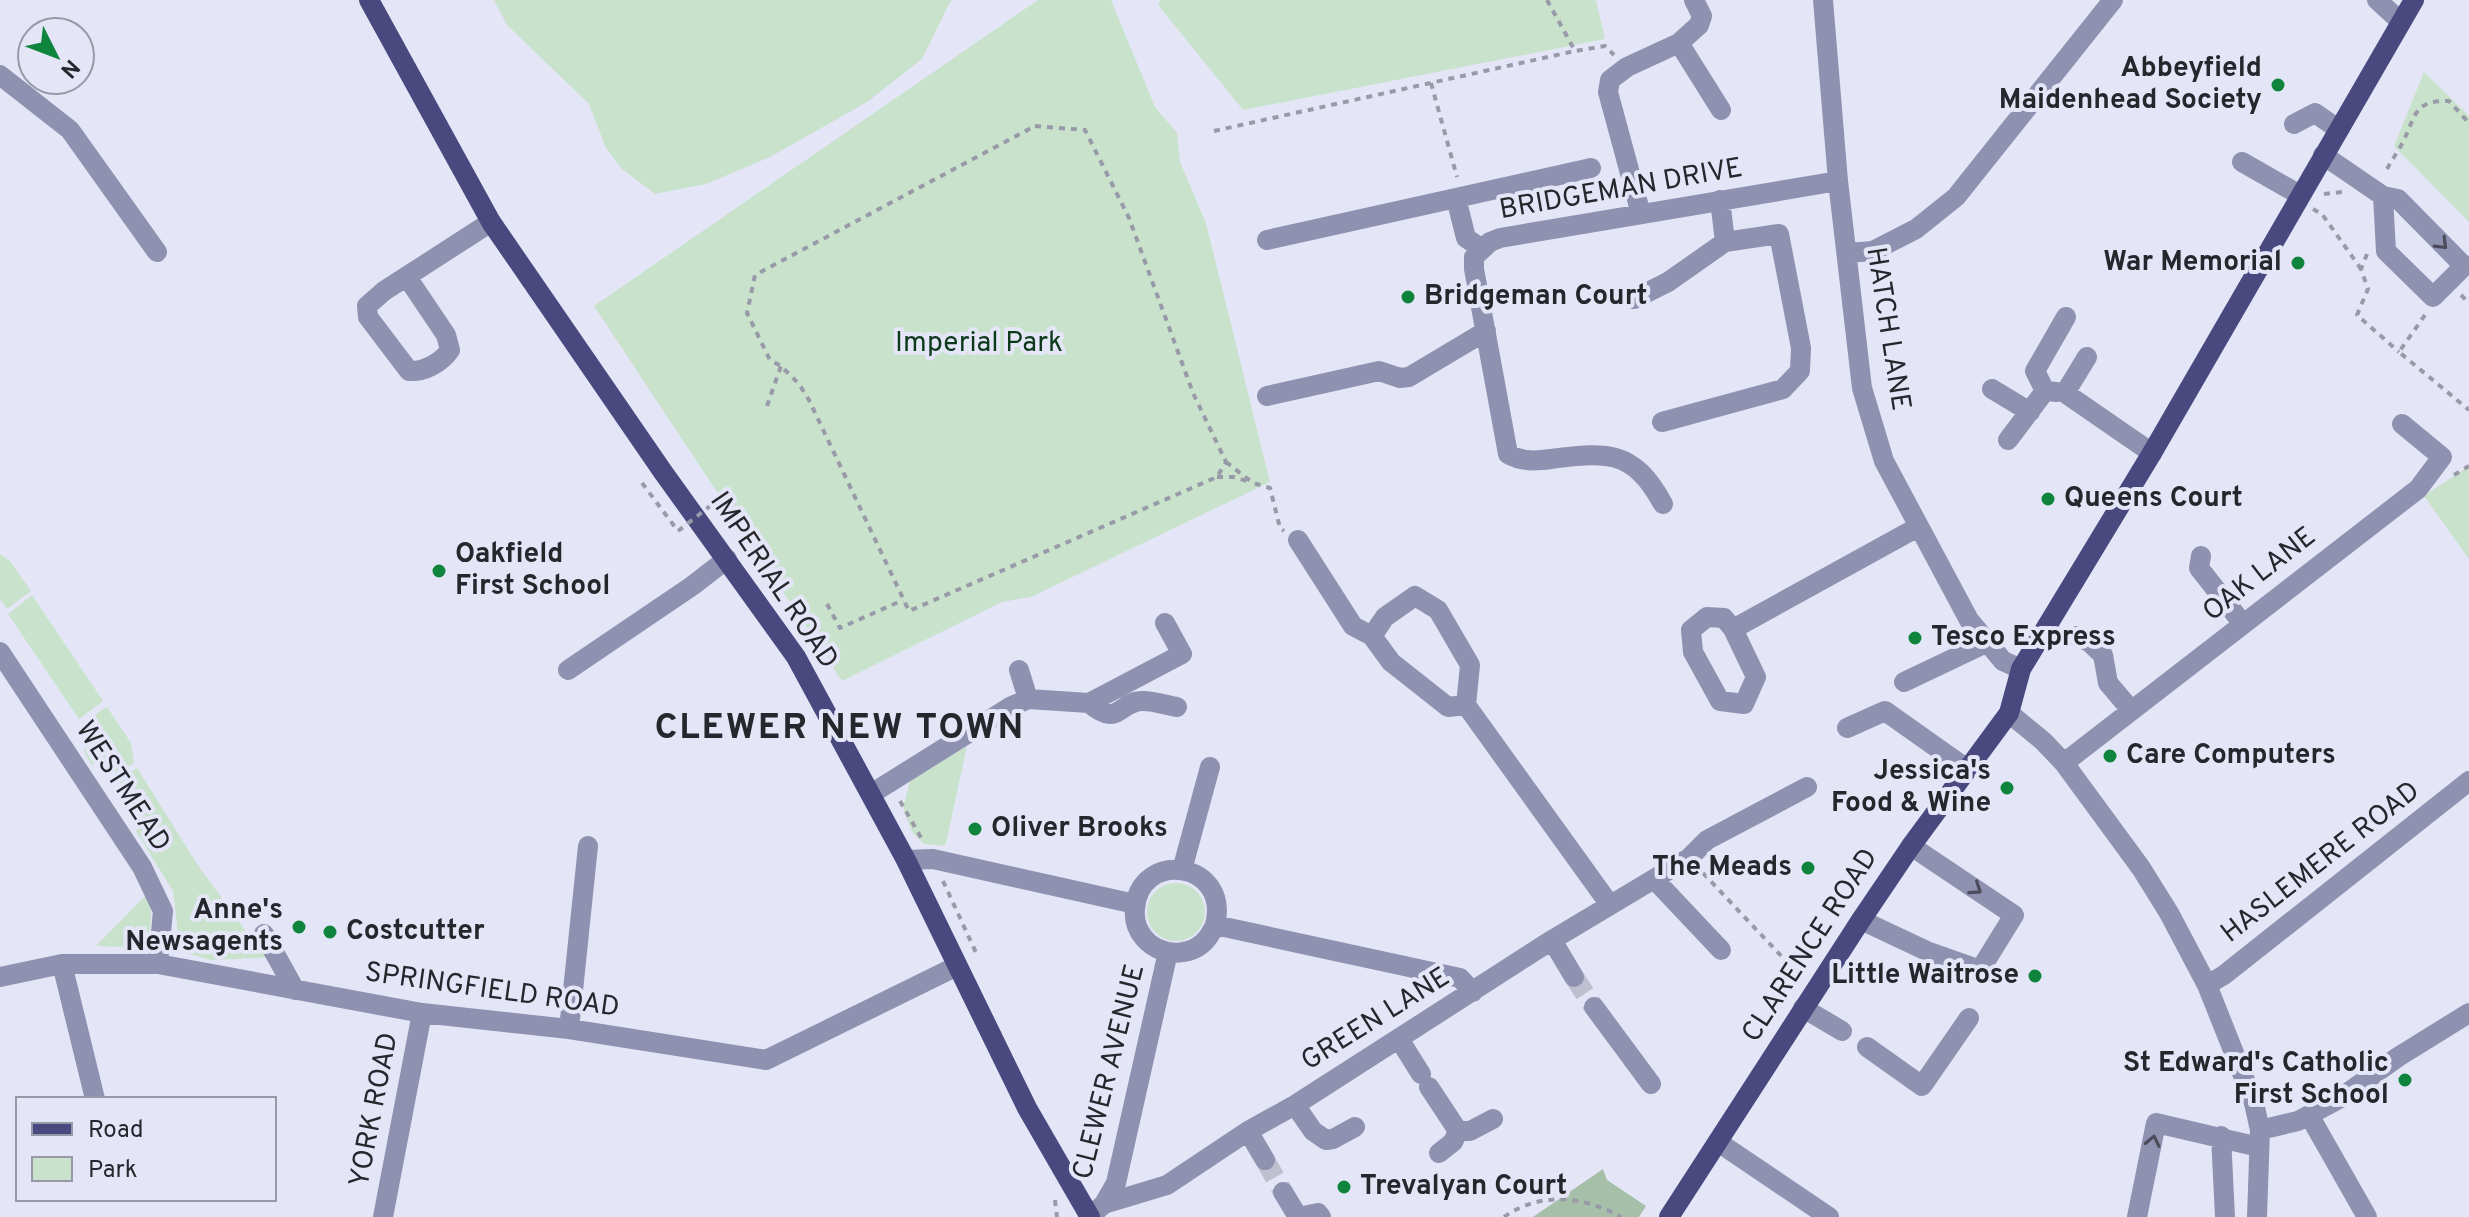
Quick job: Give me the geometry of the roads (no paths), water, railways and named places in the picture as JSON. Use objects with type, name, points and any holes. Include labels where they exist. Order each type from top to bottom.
[{"type":"main road","name":"IMPERIAL ROAD","points":[[369,0],[491,222],[663,472],[796,657],[906,860],[1027,1108],[1093,1214]]},
{"type":"main road","points":[[2009,713],[2021,669],[2152,453],[2414,0]]},
{"type":"main road","name":"CLARENCE ROAD","points":[[1669,1217],[1861,920],[2009,713]]},
{"type":"street","points":[[1641,214],[1608,92],[1610,80],[1627,67],[1679,43],[1699,25],[1702,16],[1694,0]]},
{"type":"street","name":"HATCH LANE","points":[[1823,0],[1838,181],[1862,388],[1884,461],[1969,620],[2003,661],[2021,669]]},
{"type":"street","points":[[1847,253],[1873,251],[1916,229],[1956,197],[2113,0]]},
{"type":"street","points":[[2377,0],[2401,22]]},
{"type":"street","points":[[1679,43],[1721,110]]},
{"type":"street","points":[[4,86],[70,130],[157,252]]},
{"type":"street","points":[[2294,124],[2315,113],[2338,129]]},
{"type":"street","points":[[2323,155],[2383,196],[2398,199],[2464,266],[2433,297],[2386,251],[2383,196]]},
{"type":"street","points":[[2242,162],[2300,193]]},
{"type":"street","points":[[1267,240],[1591,168]]},
{"type":"street","name":"BRIDGEMAN DRIVE","points":[[1663,504],[1653,484],[1622,460],[1603,454],[1533,461],[1508,454],[1474,257],[1481,248],[1500,238],[1838,181]]},
{"type":"street","points":[[1459,198],[1466,238],[1481,248]]},
{"type":"street","points":[[1720,200],[1725,242]]},
{"type":"street","points":[[407,277],[446,335],[450,350],[421,372],[409,371],[368,317],[367,306],[384,291],[491,222]]},
{"type":"street","points":[[1634,299],[1668,282],[1725,242],[1779,234],[1801,348],[1800,371],[1783,389],[1662,422]]},
{"type":"street","points":[[2066,317],[2035,371],[2055,392],[2152,453]]},
{"type":"street","points":[[1267,396],[1379,371],[1400,378],[1409,377],[1486,331]]},
{"type":"street","points":[[2008,440],[2030,412],[2055,392],[2087,357]]},
{"type":"street","points":[[1992,389],[2030,412]]},
{"type":"street","name":"OAK LANE","points":[[2064,763],[2418,489],[2442,457],[2402,424]]},
{"type":"street","points":[[1733,629],[1918,527]]},
{"type":"street","points":[[1298,540],[1353,626],[1372,636],[1391,662],[1448,707],[1466,705]]},
{"type":"street","points":[[2201,556],[2199,568],[2243,624]]},
{"type":"street","points":[[568,670],[727,559]]},
{"type":"street","points":[[1372,636],[1385,617],[1415,596],[1438,610],[1470,665],[1466,705],[1610,905]]},
{"type":"street","points":[[871,794],[1010,707],[1028,699],[1089,703],[1182,654],[1165,623]]},
{"type":"street","points":[[2077,636],[2103,655],[2108,683],[2131,710]]},
{"type":"street","points":[[1904,682],[1986,643]]},
{"type":"street","name":"WESTMEAD","points":[[0,652],[142,867],[163,911],[158,964]]},
{"type":"street","points":[[1019,670],[1028,699]]},
{"type":"street","points":[[1089,703],[1101,713],[1116,714],[1139,701],[1177,707]]},
{"type":"street","points":[[1847,728],[1885,711],[1967,769]]},
{"type":"street","points":[[2009,713],[2064,763],[2141,868],[2207,985],[2254,1103],[2259,1139],[2257,1217]]},
{"type":"street","points":[[1182,870],[1210,767]]},
{"type":"street","name":"HASLEMERE ROAD","points":[[2207,985],[2224,975],[2469,781]]},
{"type":"street","name":"GREEN LANE","points":[[1093,1214],[1167,1185],[1552,940],[1689,858],[1707,840],[1807,787]]},
{"type":"street","points":[[569,1029],[588,846]]},
{"type":"street","points":[[1861,920],[1929,952],[1980,970],[2014,915],[1911,846]]},
{"type":"street","points":[[906,860],[933,859],[1135,904],[1141,887],[1151,877],[1163,871],[1182,870],[1203,878],[1212,888],[1217,901],[1215,925],[1460,978],[1473,992]]},
{"type":"street","points":[[1654,879],[1721,950]]},
{"type":"street","name":"CLEWER AVENUE","points":[[1135,904],[1137,927],[1145,939],[1156,948],[1168,952],[1183,953],[1196,948],[1207,940],[1215,925]]},
{"type":"street","points":[[264,934],[295,990]]},
{"type":"street","points":[[1552,940],[1574,977]]},
{"type":"street","name":"CLEWER AVENUE","points":[[1093,1214],[1116,1183],[1168,952]]},
{"type":"street","points":[[62,964],[95,1097]]},
{"type":"street","name":"SPRINGFIELD ROAD","points":[[0,977],[62,964],[158,964],[422,1013],[569,1029],[766,1060],[957,966]]},
{"type":"street","points":[[1808,999],[1842,1031]]},
{"type":"street","points":[[1594,1007],[1651,1084]]},
{"type":"street","name":"YORK ROAD","points":[[383,1217],[422,1013]]},
{"type":"street","points":[[2137,1217],[2156,1123],[2221,1136],[2259,1139],[2339,1099],[2398,1057],[2469,1013]]},
{"type":"street","points":[[1867,1047],[1922,1086],[1969,1018]]},
{"type":"street","points":[[1399,1039],[1458,1131]]},
{"type":"street","points":[[1295,1105],[1313,1131],[1326,1140],[1355,1127]]},
{"type":"street","points":[[2309,1115],[2367,1217]]},
{"type":"street","points":[[1458,1131],[1470,1131],[1493,1119]]},
{"type":"street","points":[[1248,1131],[1265,1160]]},
{"type":"street","points":[[1439,1153],[1453,1142],[1458,1131]]},
{"type":"street","points":[[2221,1136],[2225,1217]]},
{"type":"street","points":[[1718,1142],[1829,1217]]},
{"type":"street","points":[[1283,1192],[1298,1217],[1308,1213],[1318,1213],[1321,1217]]},
{"type":"tunnel","points":[[1574,977],[1594,1007]]},
{"type":"tunnel","points":[[1265,1160],[1283,1192]]},
{"type":"place","name":"Abbeyfield Maidenhead Society","points":[[2278,85]]},
{"type":"place","name":"War Memorial","points":[[2298,263]]},
{"type":"place","name":"Bridgeman Court","points":[[1408,297]]},
{"type":"place","name":"Queens Court","points":[[2048,499]]},
{"type":"place","name":"Oakfield First School","points":[[439,571]]},
{"type":"place","name":"Tesco Express","points":[[1915,638]]},
{"type":"place","name":"Care Computers","points":[[2110,756]]},
{"type":"place","name":"Jessica's Food & Wine","points":[[2007,788]]},
{"type":"place","name":"Oliver Brooks","points":[[975,829]]},
{"type":"place","name":"The Meads","points":[[1808,868]]},
{"type":"place","name":"Anne's Newsagents","points":[[299,927]]},
{"type":"place","name":"Costcutter","points":[[330,932]]},
{"type":"place","name":"Little Waitrose","points":[[2035,976]]},
{"type":"place","name":"St Edward's Catholic First School","points":[[2405,1080]]},
{"type":"place","name":"Trevalyan Court","points":[[1344,1187]]},
{"type":"district","name":"CLEWER NEW TOWN","points":[[840,729]]},
{"type":"park label","name":"Imperial Park","points":[[979,344]]}]
